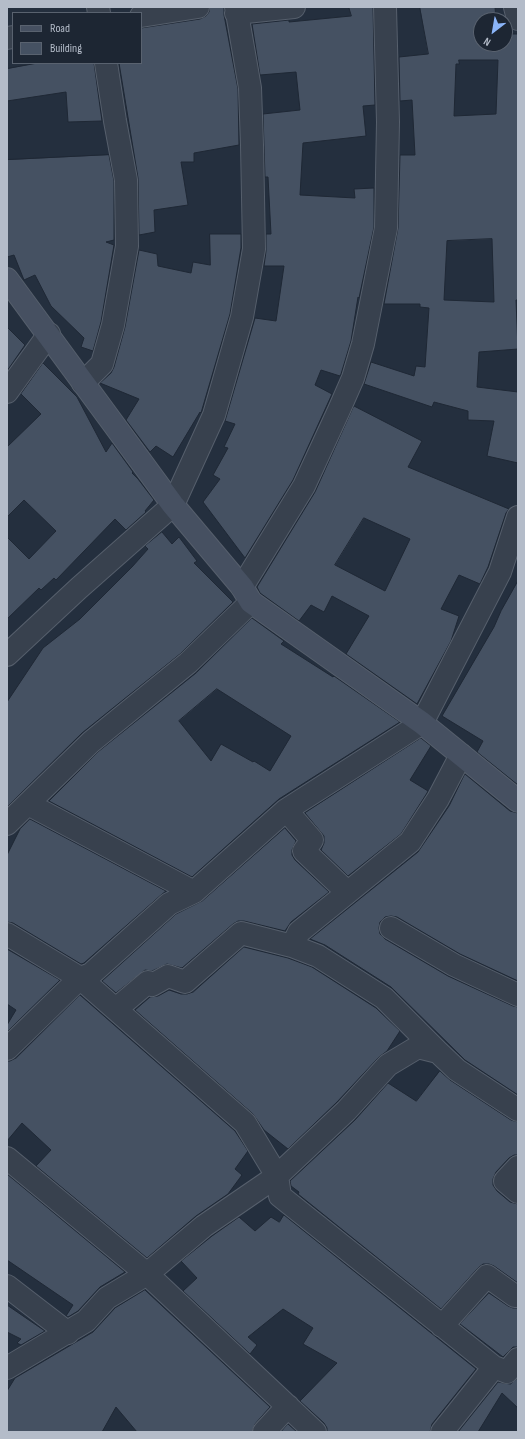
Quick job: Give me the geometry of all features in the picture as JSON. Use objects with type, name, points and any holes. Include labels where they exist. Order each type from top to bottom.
[{"type":"street","points":[[142,16],[198,7]]},
{"type":"street","points":[[7,656],[79,588],[173,505],[214,414],[242,317],[254,249],[250,88],[236,10],[294,7]]},
{"type":"street","points":[[7,824],[91,742],[188,663],[246,595],[304,486],[353,378],[363,344],[386,228],[388,122],[385,7]]},
{"type":"street","points":[[515,7],[518,19]]},
{"type":"street","points":[[83,383],[102,364],[113,325],[127,246],[126,180],[106,64]]},
{"type":"street","points":[[7,279],[49,334],[83,383],[173,505],[246,595],[422,723],[518,801]]},
{"type":"street","points":[[7,392],[49,334]]},
{"type":"street","points":[[7,1049],[80,978],[91,974],[169,904],[194,892],[286,810],[422,723],[500,572],[511,562],[518,517]]},
{"type":"street","points":[[292,946],[299,932],[410,842],[438,799],[462,755]]},
{"type":"street","points":[[28,804],[194,892]]},
{"type":"street","points":[[286,810],[312,840],[304,851],[347,892]]},
{"type":"street","points":[[391,928],[454,965],[518,995]]},
{"type":"street","points":[[116,1009],[148,982],[152,985],[168,976],[185,982],[241,933],[292,946],[318,956],[384,998],[457,1070],[518,1110]]},
{"type":"street","points":[[7,934],[80,978],[245,1123],[277,1176],[280,1196],[494,1367],[506,1372],[518,1360]]},
{"type":"street","points":[[7,1368],[86,1321],[107,1298],[147,1274],[204,1226],[277,1176],[346,1111],[388,1065],[418,1047],[438,1052]]},
{"type":"street","points":[[7,1158],[147,1274],[315,1432]]},
{"type":"street","points":[[518,1167],[505,1181],[518,1192]]},
{"type":"street","points":[[442,1326],[487,1276],[515,1296],[518,1295]]},
{"type":"street","points":[[7,1286],[68,1333]]},
{"type":"street","points":[[442,1432],[494,1367]]},
{"type":"street","points":[[264,1432],[288,1406]]},
{"type":"building","points":[[210,7],[224,7],[224,15],[238,89],[239,145],[194,153],[194,162],[181,162],[188,205],[154,210],[155,232],[139,235],[138,178],[119,64],[142,64],[142,28],[200,19],[206,16]]},
{"type":"building","points":[[349,7],[373,7],[375,105],[363,106],[366,136],[303,143],[300,195],[355,198],[354,189],[374,188],[374,227],[359,298],[358,297],[351,341],[341,374],[340,376],[321,370],[315,385],[332,394],[293,480],[245,558],[203,502],[220,479],[213,475],[228,448],[224,447],[235,424],[225,421],[255,318],[276,321],[284,266],[264,266],[266,234],[271,234],[268,177],[265,177],[263,114],[300,110],[296,72],[260,75],[252,24],[351,16]]},
{"type":"building","points":[[420,7],[495,7],[495,12],[473,12],[473,52],[513,52],[513,34],[518,34],[518,300],[516,300],[518,349],[479,352],[477,387],[518,392],[518,463],[487,456],[494,421],[468,420],[468,411],[434,402],[432,407],[364,384],[371,362],[414,376],[416,366],[425,367],[429,308],[420,307],[420,304],[384,304],[398,228],[400,155],[415,155],[412,100],[400,101],[399,57],[428,54]],"holes":[[[459,60],[498,60],[496,114],[454,116],[456,64],[459,64]],[[492,239],[494,302],[444,300],[447,241]]]},
{"type":"building","points":[[33,64],[94,64],[102,121],[68,122],[66,92],[7,101],[7,69]]},
{"type":"building","points":[[109,155],[114,181],[114,240],[106,242],[114,245],[101,322],[93,351],[81,347],[84,338],[51,306],[35,275],[24,280],[14,255],[7,257],[7,160]]},
{"type":"building","points":[[210,234],[241,234],[241,248],[230,314],[201,413],[200,412],[173,457],[156,446],[150,452],[126,420],[139,399],[100,383],[111,373],[114,367],[125,327],[139,250],[157,254],[158,266],[191,273],[193,262],[210,265]]},
{"type":"building","points":[[7,327],[25,345],[7,371]]},
{"type":"building","points":[[43,363],[77,397],[106,452],[112,443],[133,472],[132,473],[154,500],[145,511],[146,512],[126,530],[115,519],[56,580],[54,578],[41,590],[39,588],[7,619],[7,537],[29,559],[56,531],[24,500],[7,517],[7,447],[41,414],[21,394]]},
{"type":"building","points":[[354,406],[422,441],[408,467],[509,509],[506,513],[488,567],[480,584],[459,575],[441,609],[459,616],[451,641],[417,704],[346,654],[369,616],[332,596],[324,612],[311,605],[299,621],[260,593],[257,587],[315,492]],"holes":[[[364,518],[410,539],[385,591],[335,565]]]},
{"type":"building","points":[[162,532],[172,544],[179,537],[197,561],[194,563],[233,602],[180,654],[82,733],[7,807],[7,702],[43,648],[80,619],[132,567],[148,549],[145,546]]},
{"type":"building","points":[[518,581],[518,785],[477,752],[483,741],[442,716],[494,627]]},
{"type":"building","points":[[252,618],[284,641],[281,644],[333,677],[334,676],[400,722],[279,799],[192,877],[49,801],[99,751],[196,673]],"holes":[[[217,689],[291,736],[270,771],[221,744],[211,761],[179,721]]]},
{"type":"building","points":[[421,738],[431,746],[410,780],[428,791],[427,793],[401,834],[348,876],[321,850],[324,843],[324,836],[305,813]]},
{"type":"building","points":[[465,774],[510,811],[518,813],[518,981],[460,954],[397,917],[385,917],[380,922],[379,928],[380,934],[385,939],[448,976],[518,1007],[518,1095],[465,1060],[391,987],[325,945],[310,939],[418,852],[449,806]]},
{"type":"building","points":[[30,819],[166,891],[81,964],[13,923],[7,922],[7,855],[20,829]]},
{"type":"building","points":[[285,828],[296,841],[292,850],[292,855],[295,860],[329,892],[291,922],[285,931],[244,921],[238,921],[182,968],[167,964],[152,971],[145,970],[116,993],[102,981],[176,914],[202,901]]},
{"type":"building","points":[[244,947],[288,958],[312,967],[376,1008],[400,1031],[387,1051],[379,1057],[337,1102],[288,1149],[264,1130],[253,1114],[135,1010],[150,997],[158,996],[169,990],[181,994],[193,992]]},
{"type":"building","points":[[7,949],[60,980],[7,1032],[7,1025],[16,1010],[7,1004]]},
{"type":"building","points":[[80,995],[235,1131],[248,1151],[235,1169],[242,1175],[228,1194],[196,1216],[147,1258],[36,1166],[51,1150],[22,1123],[7,1141],[7,1061],[16,1058]]},
{"type":"building","points":[[440,1071],[450,1080],[511,1120],[518,1122],[518,1155],[514,1155],[509,1158],[496,1172],[493,1179],[493,1185],[497,1191],[510,1202],[518,1204],[518,1283],[494,1266],[483,1264],[441,1309],[298,1194],[299,1192],[291,1186],[290,1181],[355,1120],[388,1083],[416,1101]]},
{"type":"building","points":[[7,1174],[125,1272],[100,1287],[78,1311],[68,1317],[66,1316],[73,1305],[7,1260]]},
{"type":"building","points":[[284,1215],[476,1369],[432,1424],[430,1432],[327,1432],[327,1428],[324,1423],[300,1401],[337,1363],[303,1344],[313,1328],[283,1309],[248,1337],[257,1345],[250,1354],[183,1291],[197,1278],[181,1261],[212,1236],[239,1217],[255,1231],[271,1217],[279,1222]]},
{"type":"building","points":[[145,1290],[270,1407],[255,1424],[252,1432],[137,1432],[116,1407],[102,1432],[7,1432],[7,1391],[15,1378],[93,1332],[115,1308]]},
{"type":"building","points":[[489,1293],[508,1306],[518,1308],[518,1347],[513,1347],[503,1357],[460,1324]]},
{"type":"building","points":[[7,1305],[45,1331],[21,1345],[17,1343],[21,1339],[7,1332]]},
{"type":"building","points":[[518,1378],[518,1408],[502,1393],[478,1432],[458,1432],[498,1382],[510,1384]]},
{"type":"building","points":[[288,1424],[297,1432],[281,1432]]}]
